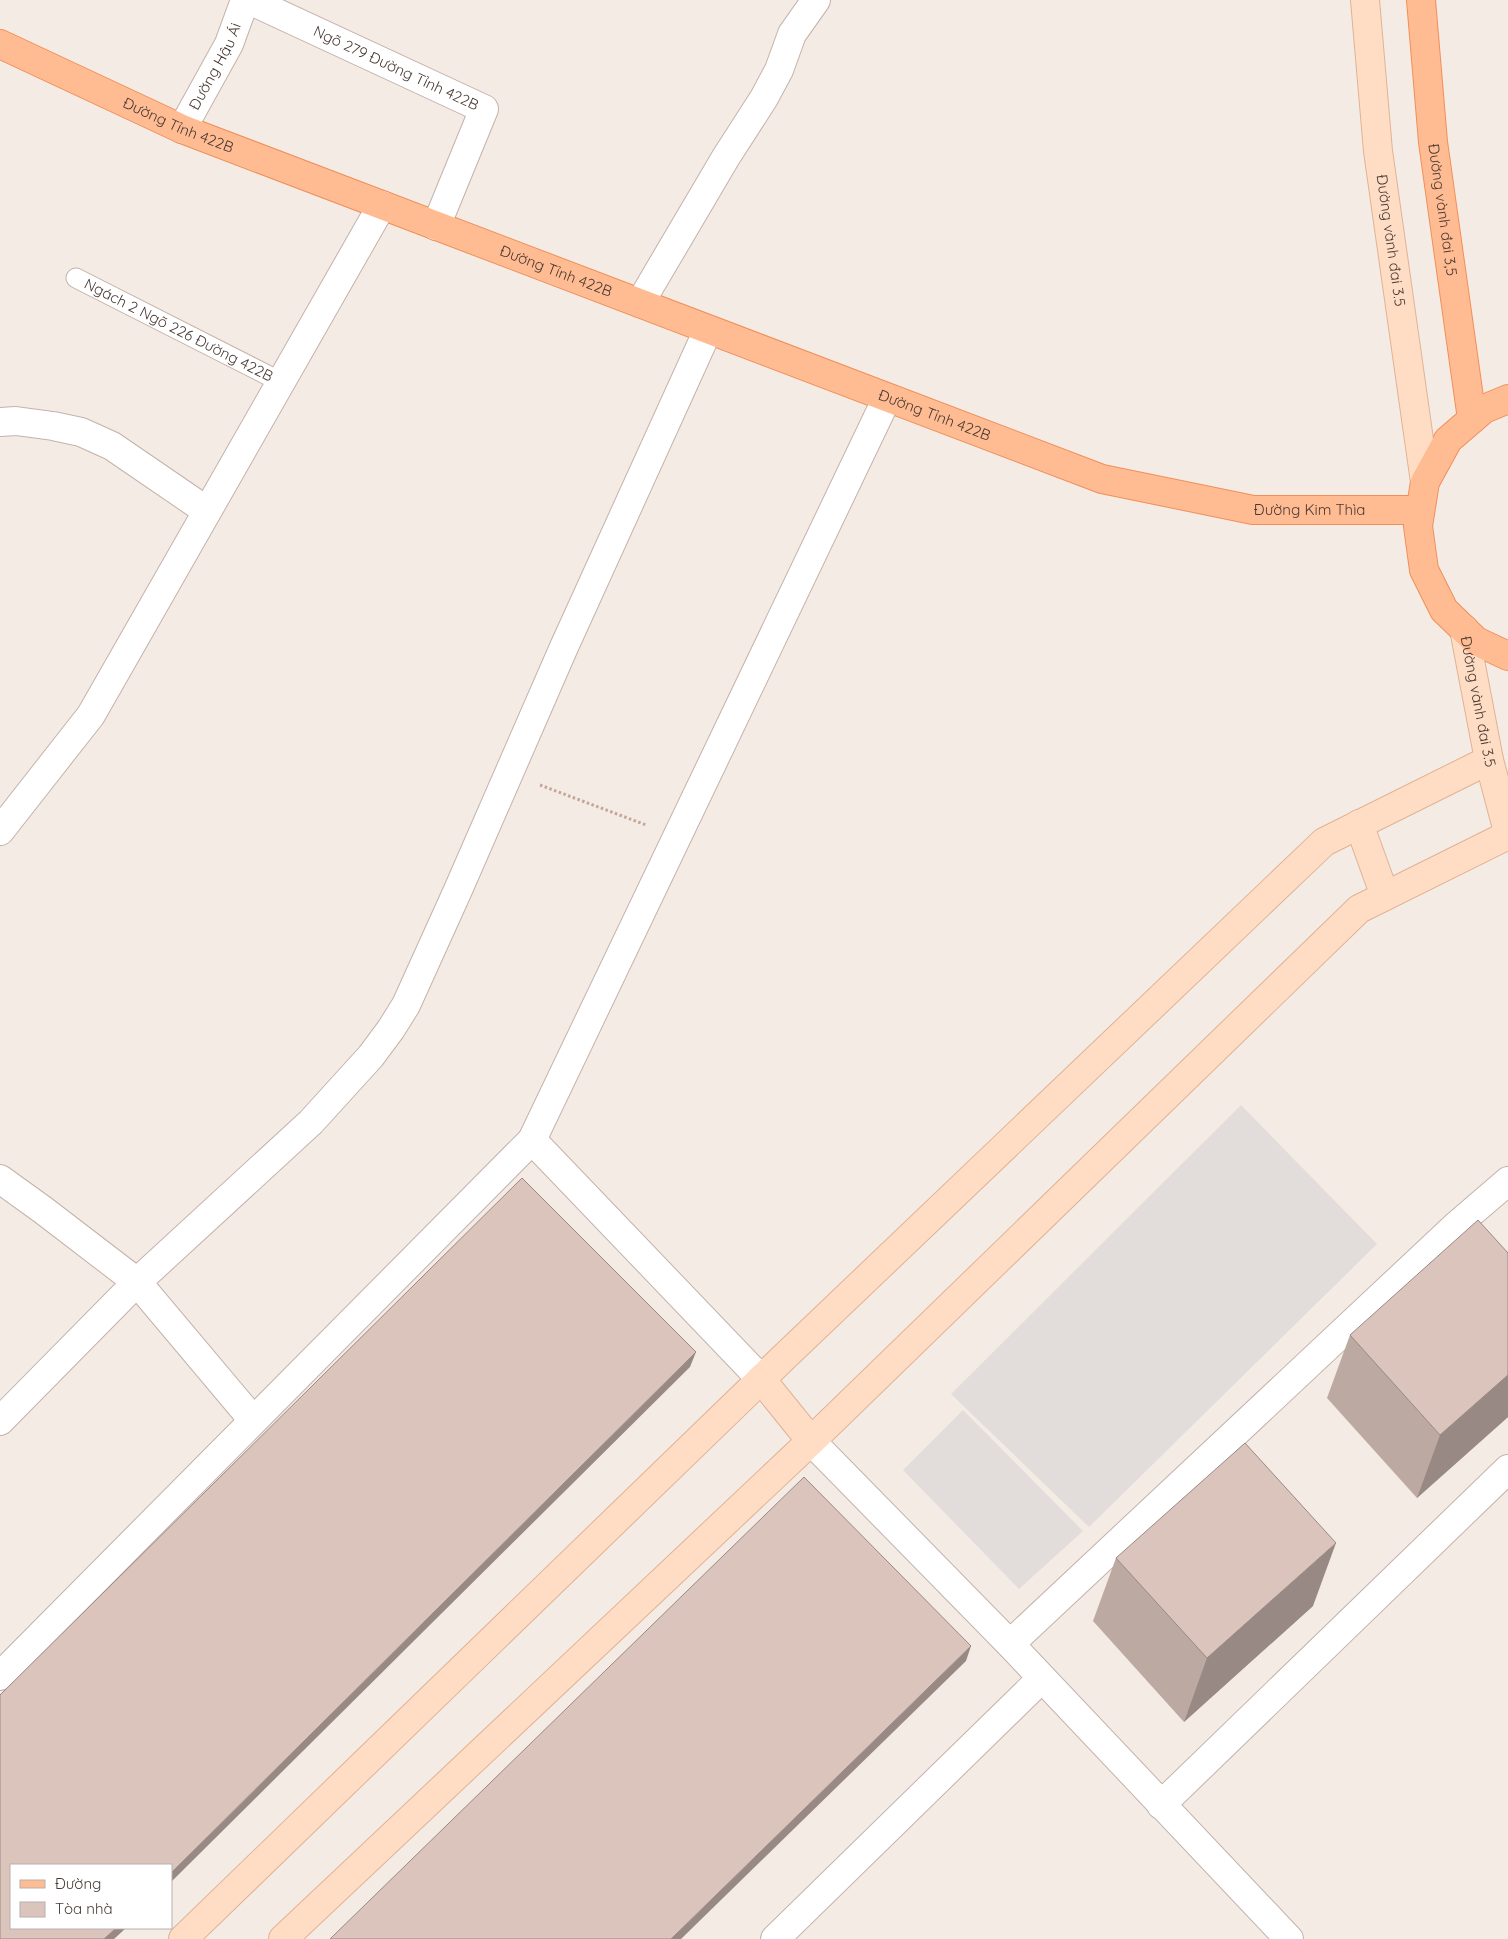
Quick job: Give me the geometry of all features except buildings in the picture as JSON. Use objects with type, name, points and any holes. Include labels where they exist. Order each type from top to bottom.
[{"type":"main road","name":"Đường vành đai 3.5","points":[[1365,0],[1378,151],[1425,482]]},
{"type":"main road","name":"Đường vành đai 3,5","points":[[1421,0],[1433,142],[1472,419]]},
{"type":"main road","name":"Đường Tỉnh 422B","points":[[0,44],[182,129],[887,398],[1102,479],[1200,499]]},
{"type":"main road","points":[[1508,399],[1484,409],[1448,440],[1425,482],[1418,526],[1424,570],[1444,610],[1476,641],[1508,656]]},
{"type":"main road","name":"Đường Kim Thìa","points":[[1200,499],[1254,510],[1420,510]]},
{"type":"main road","name":"Đường vành đai 3.5","points":[[1464,629],[1489,760],[1508,834]]},
{"type":"main road","points":[[184,1939],[761,1379],[1324,842],[1489,760]]},
{"type":"main road","points":[[1359,824],[1384,896]]},
{"type":"main road","points":[[283,1939],[811,1441],[1359,908],[1508,834]]},
{"type":"main road","points":[[761,1379],[811,1441]]},
{"type":"street","name":"Đường Hậu Ái","points":[[182,129],[229,44],[245,0]]},
{"type":"street","name":"Ngõ 279 Đường Tỉnh 422B","points":[[249,0],[484,109],[436,226]]},
{"type":"street","points":[[640,303],[726,156],[764,98],[779,70],[792,34],[816,0]]},
{"type":"street","points":[[0,832],[91,715],[382,205]]},
{"type":"street","points":[[0,1421],[137,1282],[311,1122],[371,1056],[391,1029],[406,1005],[708,330]]},
{"type":"street","points":[[0,1676],[532,1140],[887,398]]},
{"type":"street","points":[[0,422],[26,422],[81,432],[112,446],[207,511]]},
{"type":"street","points":[[532,1140],[761,1379]]},
{"type":"street","points":[[0,1179],[137,1282],[253,1420]]},
{"type":"street","points":[[1010,1644],[1458,1224],[1508,1181]]},
{"type":"street","points":[[1458,1224],[1475,1246]]},
{"type":"street","points":[[811,1441],[1010,1644],[1289,1939]]},
{"type":"street","points":[[1161,1805],[1508,1469]]},
{"type":"street","points":[[775,1939],[1042,1678]]},
{"type":"lane","name":"Ngách 2 Ngõ 226 Đường 422B","points":[[76,278],[281,382]]},
{"type":"path","points":[[509,774],[677,836]]},
{"type":"shaded area","points":[[1241,1105],[1377,1244],[1089,1527],[951,1394]]},
{"type":"shaded area","points":[[963,1410],[1083,1531],[1019,1589],[903,1470]]}]
